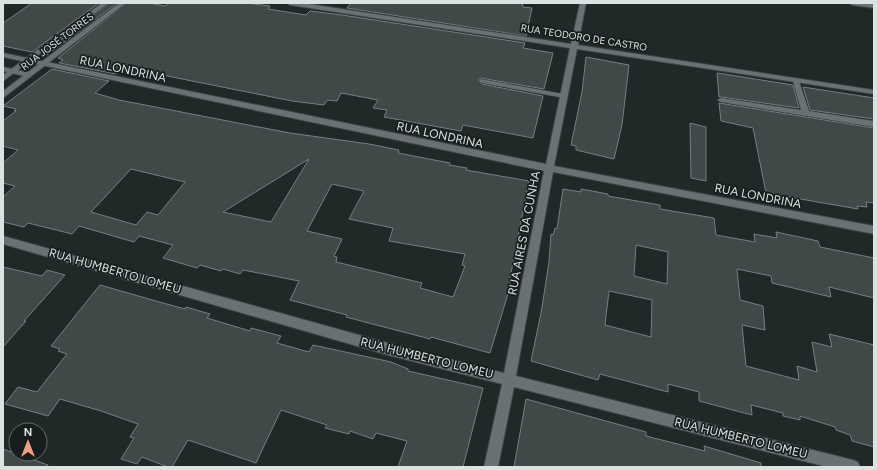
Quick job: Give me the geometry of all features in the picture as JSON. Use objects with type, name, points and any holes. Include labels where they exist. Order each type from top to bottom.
[{"type":"street","name":"RUA JOSÉ TORRES","points":[[3,79],[106,3]]},
{"type":"street","name":"RUA JOSÉ TORRES","points":[[3,95],[123,3]]},
{"type":"street","name":"RUA TEODORO DE CASTRO","points":[[290,3],[874,92]]},
{"type":"street","name":"RUA AIRES DA CUNHA","points":[[491,467],[510,379],[549,168],[583,3]]},
{"type":"street","points":[[852,3],[874,6]]},
{"type":"street","name":"RUA LONDRINA","points":[[3,55],[549,168],[874,230]]},
{"type":"street","points":[[3,69],[28,75]]},
{"type":"street","name":"RUA HUMBERTO LOMEU","points":[[3,240],[388,349],[853,467]]},
{"type":"lane","points":[[796,80],[806,113]]},
{"type":"lane","points":[[482,82],[564,96]]},
{"type":"lane","points":[[722,100],[874,124]]},
{"type":"building","points":[[32,3],[99,3],[32,52],[3,46],[3,23]]},
{"type":"building","points":[[110,3],[117,3],[47,55],[42,54]]},
{"type":"building","points":[[127,3],[149,3],[165,6],[169,3],[246,3],[270,6],[268,9],[306,15],[310,11],[342,15],[525,43],[523,48],[553,53],[544,89],[480,78],[478,80],[482,84],[543,96],[533,138],[463,125],[461,131],[384,117],[387,110],[373,108],[378,100],[341,93],[337,101],[327,100],[324,105],[292,101],[162,75],[160,77],[121,70],[116,74],[59,63],[63,60],[58,58]]},
{"type":"building","points":[[351,3],[522,3],[523,7],[532,8],[526,36],[347,8]]},
{"type":"building","points":[[586,57],[629,65],[622,125],[614,159],[576,150],[576,146],[571,145],[582,92]]},
{"type":"building","points":[[52,69],[109,81],[95,93],[119,100],[290,133],[369,144],[399,150],[398,153],[450,163],[449,165],[467,168],[466,170],[529,181],[509,283],[511,284],[490,353],[431,337],[430,339],[346,317],[347,315],[290,300],[299,281],[243,270],[240,274],[223,269],[221,271],[200,265],[197,268],[163,258],[173,245],[139,236],[134,242],[79,226],[72,234],[28,223],[24,227],[3,222],[3,197],[15,186],[3,183],[3,163],[18,150],[3,146],[3,121],[16,111],[14,111],[16,109],[3,106]],"holes":[[[309,159],[271,222],[223,212]],[[131,169],[185,182],[158,215],[147,212],[136,225],[91,212]],[[332,184],[364,191],[349,219],[393,228],[389,241],[465,254],[462,265],[465,266],[453,297],[420,288],[422,283],[336,262],[337,257],[334,256],[342,239],[307,231]]]},
{"type":"building","points":[[717,73],[793,85],[799,108],[719,97]]},
{"type":"building","points":[[803,87],[874,98],[874,119],[810,110]]},
{"type":"building","points":[[719,103],[874,128],[874,203],[866,202],[867,207],[857,206],[858,209],[766,193],[753,128],[721,121]]},
{"type":"building","points":[[690,123],[706,127],[706,181],[691,178]]},
{"type":"building","points":[[563,189],[581,192],[581,189],[608,194],[608,196],[660,205],[660,209],[714,218],[716,235],[755,242],[754,234],[777,238],[776,232],[818,241],[820,247],[874,258],[874,298],[829,287],[831,297],[772,283],[771,276],[737,269],[740,300],[763,306],[765,330],[742,325],[746,366],[799,380],[797,366],[817,372],[812,342],[832,347],[829,334],[874,345],[874,447],[852,441],[850,435],[836,430],[835,427],[800,416],[800,420],[783,416],[783,413],[751,405],[752,415],[699,401],[699,392],[668,384],[668,392],[600,374],[598,380],[531,361],[541,313],[549,262],[551,234],[553,235],[555,228],[557,229]],"holes":[[[636,245],[668,252],[667,284],[634,276]],[[609,291],[652,300],[651,337],[605,325]]]},
{"type":"building","points":[[3,267],[42,276],[47,270],[65,275],[3,347]]},
{"type":"building","points":[[100,285],[185,309],[186,307],[210,314],[207,318],[250,331],[251,328],[281,336],[277,343],[309,352],[313,345],[391,362],[408,369],[408,371],[483,388],[463,467],[398,467],[407,441],[376,433],[373,439],[350,431],[349,434],[325,428],[327,425],[281,410],[256,463],[188,440],[172,467],[168,467],[142,457],[137,464],[121,459],[134,438],[130,437],[138,424],[60,399],[48,416],[5,404],[18,387],[37,392],[67,354],[58,351],[60,349],[51,346]]},
{"type":"building","points":[[526,399],[646,432],[646,436],[705,451],[704,446],[761,463],[761,467],[514,467]]},
{"type":"building","points":[[3,449],[8,451],[8,462],[40,462],[48,465],[47,467],[3,467]]}]
